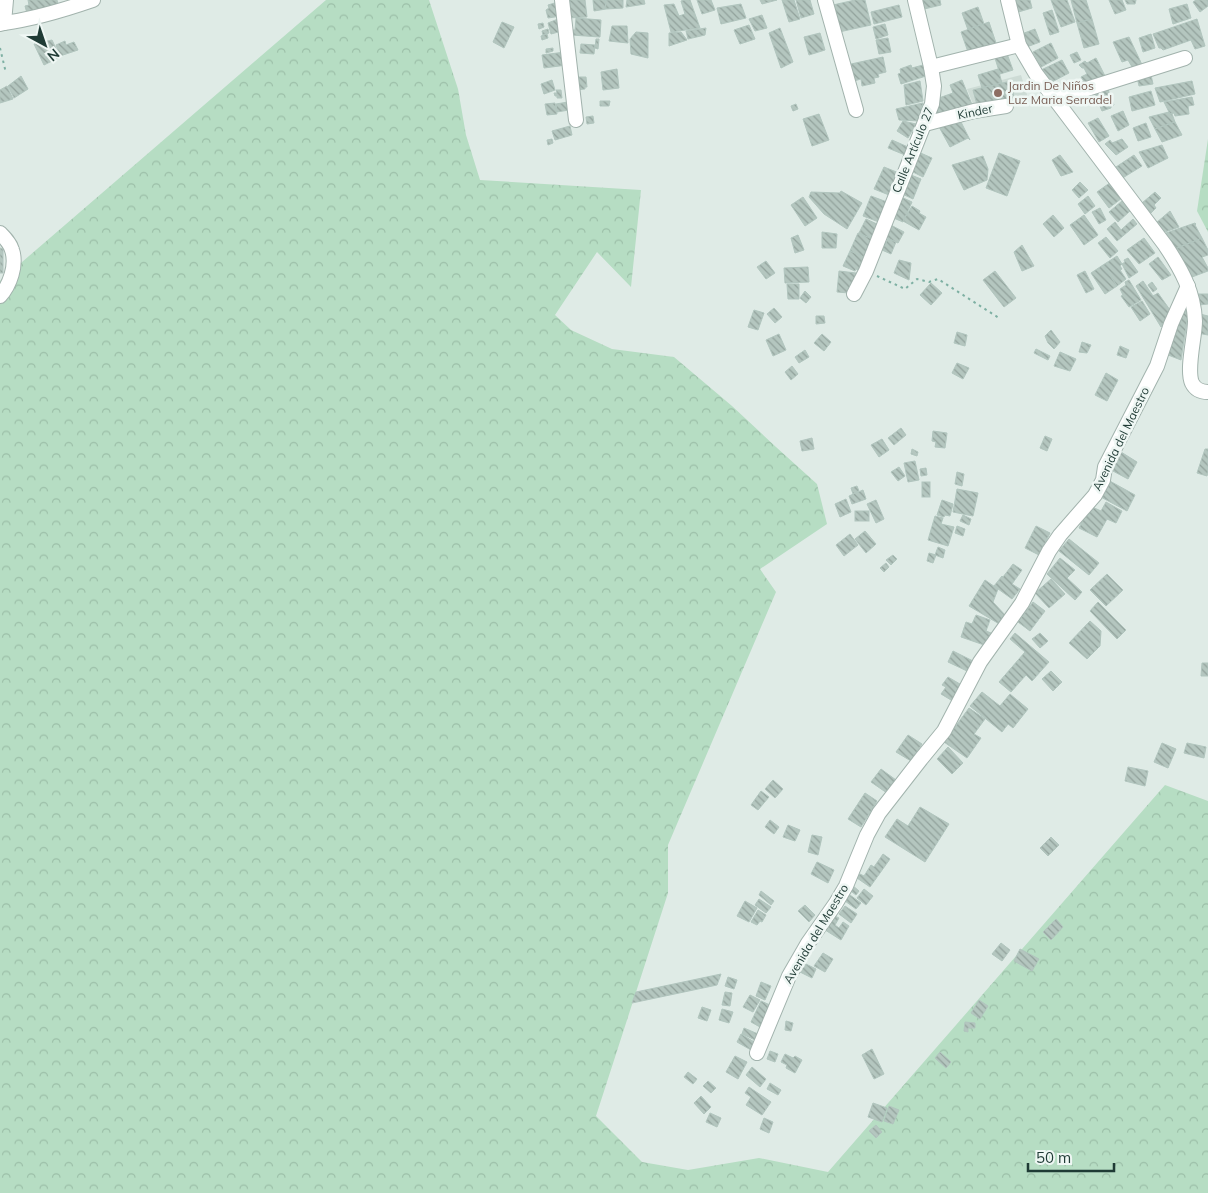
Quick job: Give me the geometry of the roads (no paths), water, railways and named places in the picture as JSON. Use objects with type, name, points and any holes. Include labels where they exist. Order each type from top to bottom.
[{"type":"street","points":[[6,0],[2,24],[24,20],[93,0]]},
{"type":"street","points":[[562,0],[576,120]]},
{"type":"street","points":[[825,0],[856,110]]},
{"type":"street","name":"Calle Artículo 27","points":[[854,294],[866,270],[932,104],[934,86],[932,67],[915,0]]},
{"type":"street","points":[[1008,0],[1019,45],[1036,74],[1179,266],[1192,301],[1194,321],[1190,371],[1192,382],[1197,389],[1208,392]]},
{"type":"street","points":[[932,67],[1019,45]]},
{"type":"street","points":[[1055,99],[1185,58]]},
{"type":"street","name":"Kinder","points":[[925,124],[974,111],[1006,106]]},
{"type":"street","points":[[0,234],[7,239],[12,250],[13,271],[7,286],[0,296]]},
{"type":"street","name":"Avenida del Maestro","points":[[757,1054],[788,976],[836,903],[867,834],[879,813],[920,759],[944,732],[980,662],[1022,603],[1049,551],[1060,535],[1095,495],[1103,480],[1106,467],[1157,366],[1171,324],[1188,286]]},
{"type":"place","name":"Jardin De Niños Luz Maria Serradel","points":[[998,93]]}]
